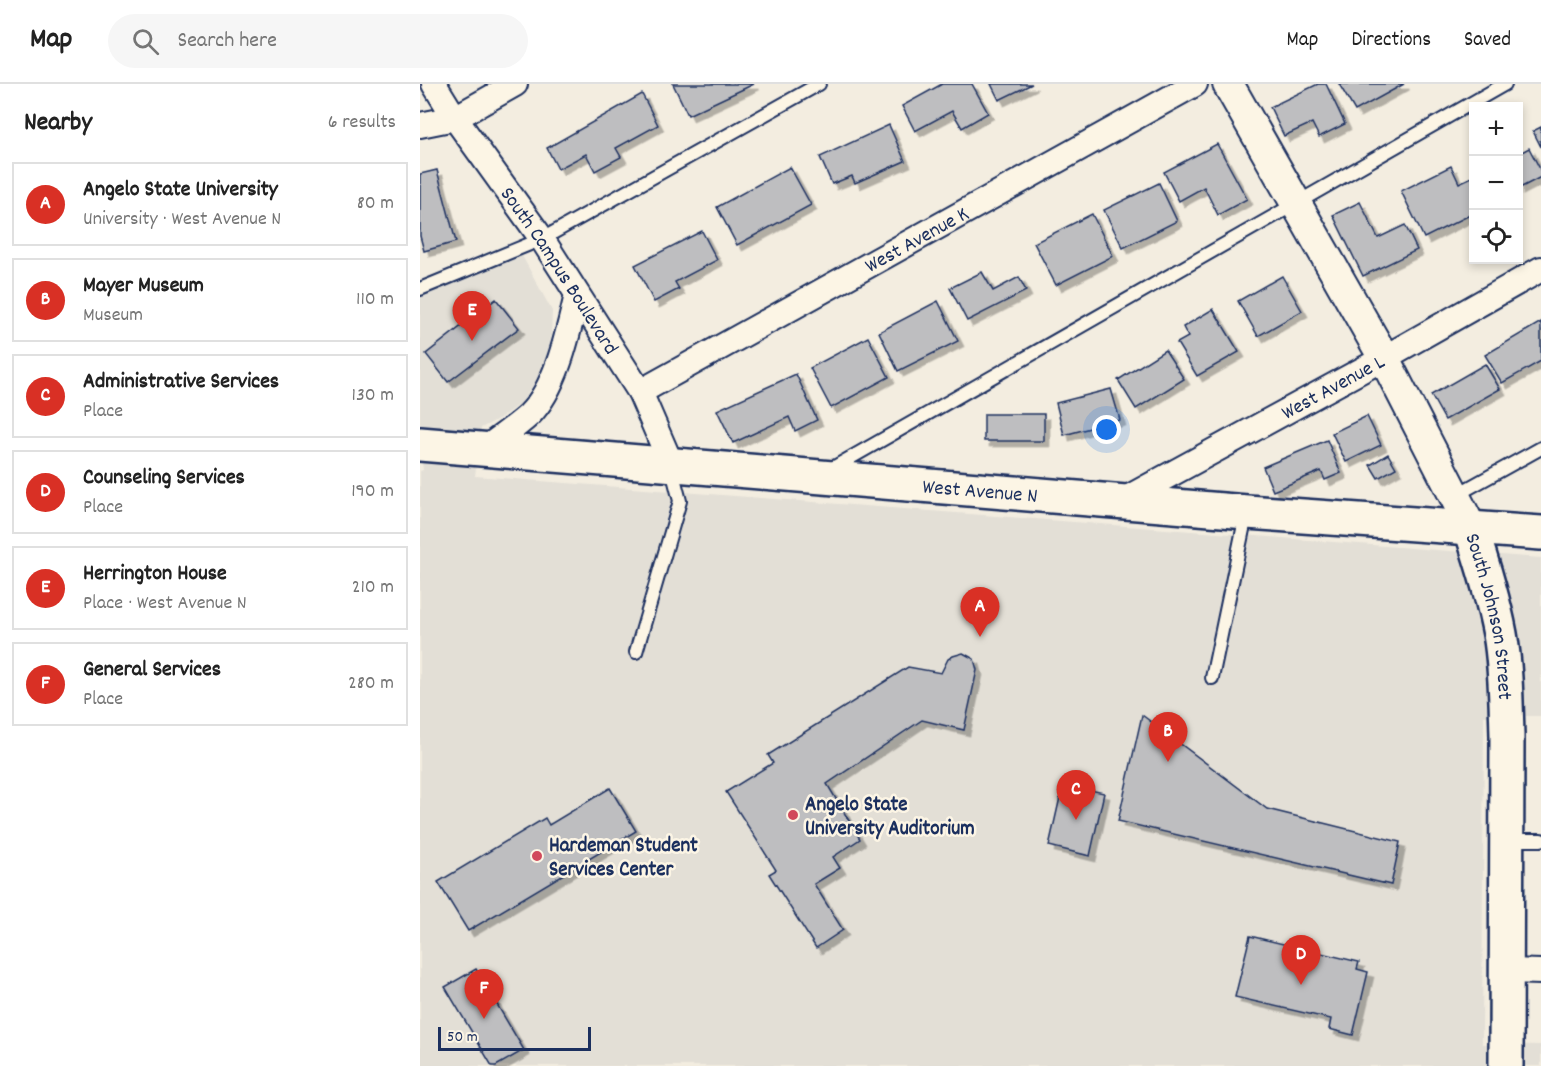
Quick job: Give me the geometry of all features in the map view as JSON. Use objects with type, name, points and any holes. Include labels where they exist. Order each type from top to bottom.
[{"type":"main road","name":"West Avenue N","points":[[420,444],[1120,502],[1541,533]]},
{"type":"main road","name":"South Johnson Street","points":[[1470,526],[1486,572],[1500,635],[1506,716],[1506,1066]]},
{"type":"street","name":"South Campus Boulevard","points":[[434,84],[455,118],[542,239],[640,392],[671,464]]},
{"type":"street","points":[[420,125],[455,118],[515,84]]},
{"type":"street","name":"West Avenue K","points":[[640,392],[1195,84]]},
{"type":"street","name":"South Johnson Street","points":[[1228,84],[1384,358],[1470,526]]},
{"type":"street","name":"West Avenue L","points":[[1120,502],[1384,358],[1541,269]]},
{"type":"street","points":[[485,449],[530,414],[549,386],[562,353],[577,295]]},
{"type":"street","points":[[1506,971],[1541,972]]},
{"type":"lane","points":[[420,289],[542,239],[819,84]]},
{"type":"lane","points":[[818,477],[1505,84]]},
{"type":"lane","points":[[1454,496],[1541,448]]},
{"type":"lane","points":[[636,652],[680,501],[671,464]]},
{"type":"lane","points":[[1212,678],[1247,512]]},
{"type":"lane","points":[[1507,840],[1541,840]]},
{"type":"shaded area","points":[[520,252],[552,311],[548,354],[542,371],[522,402],[481,428],[475,476],[1541,558],[1541,716],[1484,716],[1482,1044],[1541,1045],[1541,1066],[420,1066],[420,471],[423,470],[420,446],[420,283]]},
{"type":"building","points":[[673,84],[754,84],[688,115]]},
{"type":"building","points":[[942,84],[972,84],[988,113],[962,128],[952,111],[915,131],[902,106]]},
{"type":"building","points":[[991,84],[1032,84],[999,100]]},
{"type":"building","points":[[1318,84],[1326,84],[1345,124],[1319,137],[1312,123],[1284,136],[1270,107]]},
{"type":"building","points":[[1339,84],[1404,84],[1355,111]]},
{"type":"building","points":[[642,94],[658,125],[616,148],[621,157],[595,171],[586,154],[558,169],[547,148]]},
{"type":"building","points":[[889,125],[905,161],[855,183],[852,176],[832,184],[820,157]]},
{"type":"building","points":[[1541,127],[1541,147],[1533,131]]},
{"type":"building","points":[[1217,144],[1247,199],[1218,215],[1204,187],[1179,201],[1164,172]]},
{"type":"building","points":[[1529,148],[1541,171],[1541,177],[1523,186],[1523,156],[1523,151]]},
{"type":"building","points":[[1451,166],[1459,183],[1469,178],[1469,216],[1424,238],[1401,191]]},
{"type":"building","points":[[790,167],[811,205],[737,245],[717,207]]},
{"type":"building","points":[[437,170],[456,242],[424,251],[420,236],[420,174]]},
{"type":"building","points":[[1159,183],[1177,221],[1123,248],[1104,210]]},
{"type":"building","points":[[1360,202],[1378,238],[1405,225],[1417,250],[1363,276],[1333,215]]},
{"type":"building","points":[[1092,214],[1113,256],[1056,285],[1034,243]]},
{"type":"building","points":[[702,231],[717,260],[675,282],[679,289],[654,302],[635,265]]},
{"type":"building","points":[[982,272],[993,291],[1019,277],[1026,291],[967,321],[950,288]]},
{"type":"building","points":[[1282,276],[1302,311],[1258,336],[1238,301]]},
{"type":"building","points":[[496,299],[519,328],[448,382],[426,354]]},
{"type":"building","points":[[938,301],[958,341],[898,371],[879,332]]},
{"type":"building","points":[[1213,309],[1239,352],[1197,376],[1177,343],[1188,337],[1183,327]]},
{"type":"building","points":[[1541,322],[1541,361],[1502,383],[1485,355]]},
{"type":"building","points":[[868,337],[889,377],[831,408],[810,368]]},
{"type":"building","points":[[1165,350],[1184,379],[1136,409],[1118,380]]},
{"type":"building","points":[[1485,364],[1500,389],[1445,420],[1431,395]]},
{"type":"building","points":[[796,374],[817,420],[795,431],[789,417],[733,443],[717,410]]},
{"type":"building","points":[[1111,389],[1120,420],[1064,435],[1056,403]]},
{"type":"building","points":[[984,414],[1044,414],[1044,441],[984,441]]},
{"type":"building","points":[[1367,416],[1381,445],[1346,462],[1332,433]]},
{"type":"building","points":[[1327,440],[1341,473],[1325,480],[1321,471],[1273,491],[1263,467]]},
{"type":"building","points":[[1388,454],[1396,468],[1378,478],[1370,465]]},
{"type":"building","name":"Angelo State University Auditorium","points":[[963,653],[974,659],[977,670],[964,730],[922,720],[827,784],[860,839],[833,857],[840,868],[814,884],[843,930],[816,948],[769,874],[776,870],[726,792],[773,763],[768,755],[908,667],[941,673],[948,659]]},
{"type":"building","points":[[1142,715],[1267,809],[1400,842],[1391,885],[1118,821]]},
{"type":"building","points":[[1063,784],[1104,793],[1090,856],[1049,846]]},
{"type":"building","name":"Hardeman Student Services Center","points":[[610,788],[636,831],[468,931],[438,882],[545,818],[549,825]]},
{"type":"building","points":[[1250,936],[1359,962],[1357,969],[1368,972],[1353,1035],[1329,1029],[1331,1019],[1235,997]]},
{"type":"building","points":[[476,969],[524,1050],[496,1066],[492,1066],[445,987]]},
{"type":"place","name":"Herrington House","points":[[472,341]]},
{"type":"place","name":"Angelo State University","points":[[980,637]]},
{"type":"place","name":"Mayer Museum","points":[[1168,762]]},
{"type":"place","name":"Angelo State University Auditorium","points":[[793,815]]},
{"type":"place","name":"Administrative Services","points":[[1076,820]]},
{"type":"place","name":"Hardeman Student Services Center","points":[[537,856]]},
{"type":"place","name":"Counseling Services","points":[[1301,985]]},
{"type":"place","name":"General Services","points":[[484,1019]]}]
